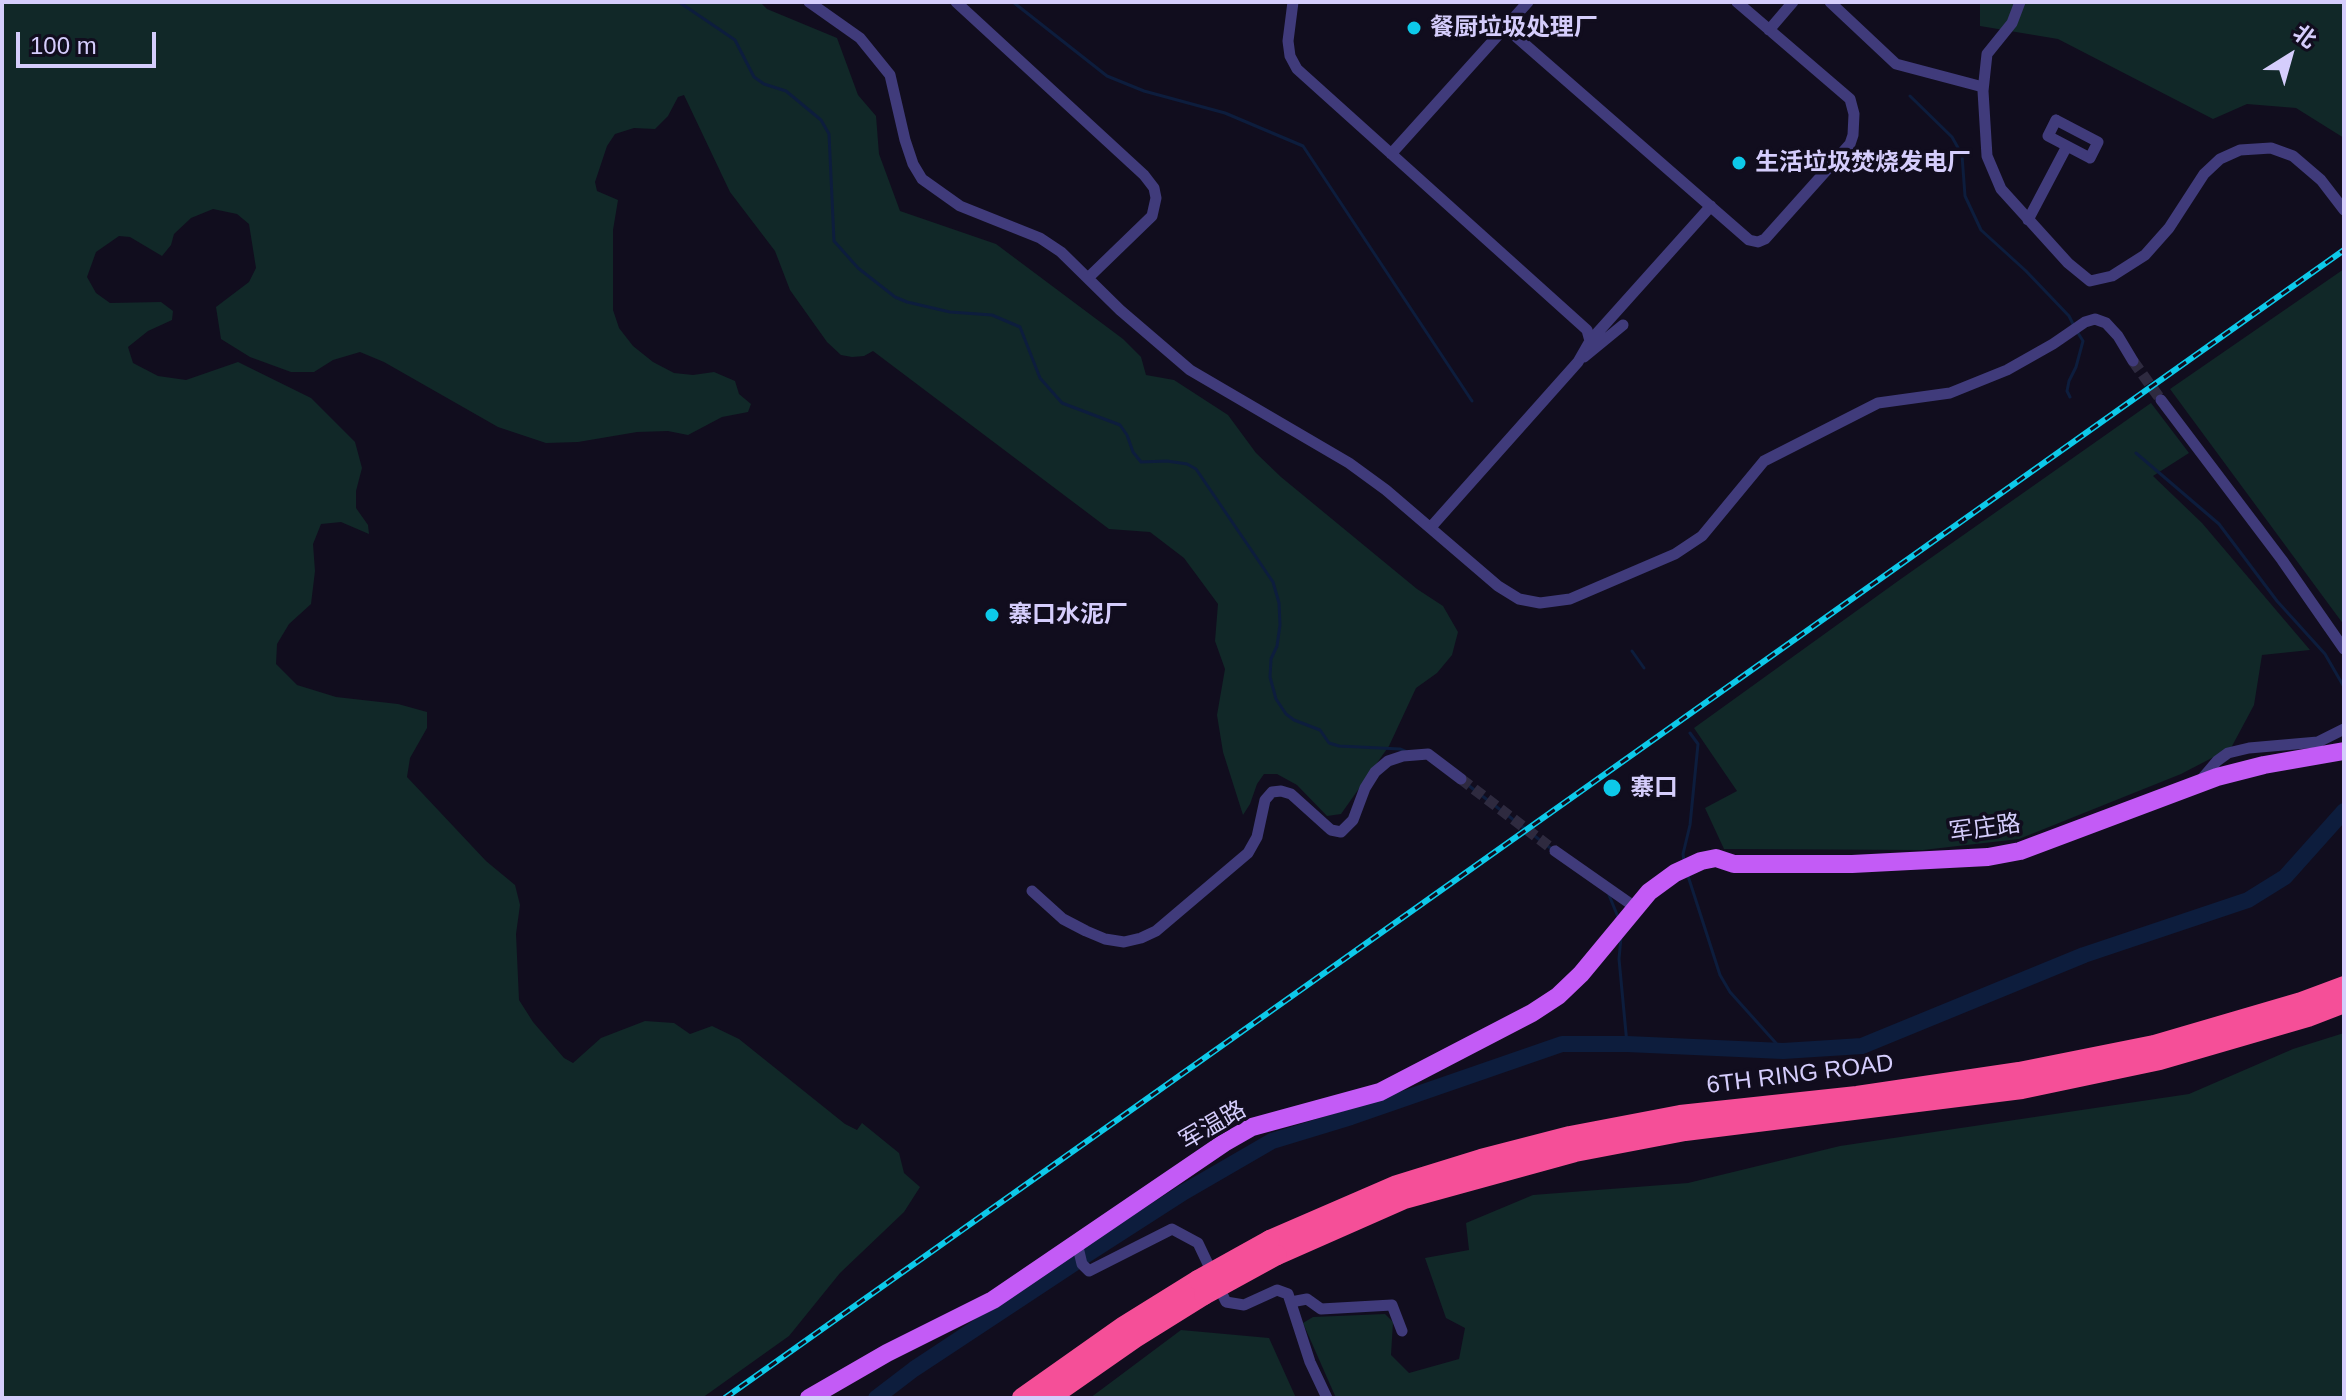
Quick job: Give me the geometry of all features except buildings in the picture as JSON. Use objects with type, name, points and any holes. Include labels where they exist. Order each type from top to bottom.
[{"type":"highway","name":"6TH RING ROAD","points":[[1274,1247],[1397,1185],[1570,1136],[1680,1115],[1857,1096],[2019,1072],[2154,1045],[2301,1002],[2344,986]]},
{"type":"highway","name":"6TH RING ROAD","points":[[1274,1247],[1404,1199],[1575,1152],[1685,1131],[2022,1089],[2160,1060],[2308,1017],[2344,1003]]},
{"type":"highway","points":[[1022,1398],[1089,1350],[1274,1247]]},
{"type":"highway","points":[[1049,1398],[1201,1287]]},
{"type":"main road","name":"军庄路","points":[[1635,907],[1675,873],[1701,861],[1716,858],[1734,864],[1852,864],[1999,855],[2054,840],[2198,784],[2264,765],[2344,751]]},
{"type":"main road","name":"军温路","points":[[809,1398],[887,1353],[993,1300],[1252,1127],[1380,1092],[1532,1013],[1558,996],[1581,974],[1635,907]]},
{"type":"street","points":[[809,2],[860,38],[890,75],[905,140],[922,179],[960,206],[1040,238],[1061,252],[1120,310],[1190,370],[1349,463],[1431,527],[1509,594],[1540,603],[1570,599],[1691,545],[1764,461],[1878,403],[1950,393],[2007,370],[2085,322],[2095,319],[2106,323],[2118,336],[2133,361]]},
{"type":"street","points":[[956,2],[1144,175],[1154,188],[1156,198],[1152,216],[1089,277]]},
{"type":"street","points":[[1293,2],[1288,41],[1293,63],[1329,100],[1587,330],[1590,341]]},
{"type":"street","points":[[1391,154],[1528,2]]},
{"type":"street","points":[[1505,27],[1749,240],[1758,242],[1765,239],[1850,144],[1854,114],[1850,99],[1737,2]]},
{"type":"street","points":[[1769,30],[1793,2]]},
{"type":"street","points":[[1830,2],[1896,64],[1983,87]]},
{"type":"street","points":[[2020,2],[2012,23],[1987,54],[1983,87],[1984,131],[1993,174],[2001,189],[2079,274],[2090,281],[2103,280],[2139,260],[2155,246],[2194,187],[2220,159],[2240,150],[2282,150],[2302,162],[2344,210]]},
{"type":"street","points":[[2028,220],[2067,146]]},
{"type":"street","points":[[1578,362],[1590,341],[1711,206]]},
{"type":"street","points":[[1431,527],[1578,362],[1623,325]]},
{"type":"street","points":[[2161,400],[2282,560],[2344,649]]},
{"type":"street","points":[[2198,784],[2228,753],[2249,748],[2318,742],[2344,729]]},
{"type":"street","points":[[1032,891],[1063,919],[1095,935],[1124,942],[1141,938],[1156,931],[1248,853],[1257,837],[1265,800],[1272,792],[1291,794],[1331,830],[1341,832],[1353,820],[1365,788],[1375,772],[1388,761],[1428,754],[1461,779]]},
{"type":"street","points":[[1555,851],[1635,907]]},
{"type":"street","points":[[1077,1243],[1082,1264],[1089,1271],[1172,1229],[1198,1243],[1226,1302],[1244,1305],[1277,1290],[1288,1294],[1310,1362],[1327,1398]]},
{"type":"street","points":[[1291,1302],[1307,1299],[1321,1309],[1392,1305],[1402,1331]]},
{"type":"green space","points":[[2,2],[760,2],[767,9],[837,38],[858,95],[876,116],[879,154],[900,211],[996,244],[1123,339],[1141,357],[1146,375],[1174,380],[1228,415],[1256,453],[1281,477],[1417,589],[1443,606],[1458,632],[1452,655],[1437,673],[1416,688],[1389,746],[1341,814],[1327,816],[1297,785],[1277,774],[1264,774],[1243,815],[1223,752],[1217,715],[1225,669],[1215,641],[1218,604],[1184,558],[1150,532],[1109,529],[873,351],[864,356],[841,355],[827,342],[790,290],[775,251],[730,192],[684,95],[678,97],[668,116],[655,129],[634,128],[615,134],[607,146],[595,182],[597,191],[618,200],[613,230],[613,310],[619,328],[633,346],[653,362],[674,373],[693,375],[714,372],[735,381],[739,394],[751,404],[748,412],[722,417],[688,435],[668,431],[637,432],[578,442],[546,443],[498,427],[384,362],[360,352],[333,360],[314,372],[291,372],[250,357],[221,339],[216,307],[249,282],[256,268],[249,224],[237,214],[213,209],[191,218],[174,234],[171,245],[162,256],[130,237],[119,236],[96,252],[87,277],[96,293],[110,303],[161,302],[173,311],[172,320],[148,331],[128,347],[133,363],[158,376],[186,380],[238,362],[311,398],[355,442],[362,468],[356,491],[356,508],[368,525],[369,534],[341,522],[321,524],[313,544],[315,571],[311,604],[289,624],[277,644],[276,664],[297,685],[336,697],[398,704],[427,712],[427,728],[410,758],[407,777],[486,861],[515,885],[520,905],[516,934],[519,1000],[533,1022],[564,1058],[573,1063],[601,1038],[645,1021],[674,1023],[690,1034],[712,1026],[739,1039],[845,1124],[857,1130],[862,1123],[899,1153],[904,1173],[920,1187],[904,1212],[840,1273],[789,1336],[702,1398],[2,1398]]},
{"type":"green space","points":[[1980,2],[2344,2],[2344,138],[2296,108],[2247,104],[2213,119],[2058,39],[1980,26]]},
{"type":"green space","points":[[2344,269],[2344,625],[2170,389]]},
{"type":"green space","points":[[2151,403],[2189,453],[2153,476],[2202,523],[2310,650],[2262,655],[2254,705],[2231,748],[2181,774],[2019,839],[1923,850],[1724,849],[1705,808],[1737,791],[1694,728]]},
{"type":"green space","points":[[2344,1033],[2344,1398],[1336,1398],[1303,1323],[1313,1317],[1385,1314],[1393,1322],[1391,1355],[1409,1373],[1459,1359],[1465,1328],[1446,1318],[1425,1258],[1469,1250],[1466,1223],[1533,1195],[1688,1183],[1840,1146],[2189,1094],[2293,1049]]},
{"type":"green space","points":[[1181,1330],[1269,1338],[1296,1398],[1090,1398]]},
{"type":"waterway","points":[[679,2],[735,40],[754,77],[764,84],[786,91],[821,120],[829,134],[834,241],[858,268],[895,297],[907,302],[950,312],[992,315],[1020,327],[1040,378],[1062,403],[1120,425],[1141,462],[1167,461],[1187,464],[1196,469],[1273,582],[1279,603],[1280,625],[1277,646],[1271,659],[1270,677],[1276,699],[1286,714],[1320,730],[1329,743],[1407,752]]},
{"type":"waterway","points":[[1013,2],[1107,76],[1144,91],[1225,113],[1303,146],[1472,401]]},
{"type":"waterway","points":[[1910,96],[1952,137],[1962,155],[1965,196],[1981,230],[2026,271],[2069,316],[2074,326]]},
{"type":"waterway","points":[[2070,397],[2067,391],[2069,381],[2083,341],[2078,333]]},
{"type":"waterway","points":[[2136,453],[2219,524],[2277,601],[2325,654],[2344,687]]},
{"type":"waterway","points":[[1632,651],[1644,668]]},
{"type":"waterway","points":[[1684,861],[1698,744],[1690,733]]},
{"type":"waterway","points":[[1464,782],[1553,850]]},
{"type":"waterway","points":[[1086,1255],[1184,1192],[1272,1141],[1562,1044],[1783,1051],[1862,1046],[2084,955],[2248,900],[2285,877],[2344,811]]},
{"type":"waterway","points":[[1688,876],[1720,975],[1730,992],[1783,1051]]},
{"type":"waterway","points":[[1609,895],[1618,917]]},
{"type":"waterway","points":[[1621,937],[1619,959],[1627,1044]]},
{"type":"waterway","points":[[876,1398],[914,1369],[1076,1262]]},
{"type":"tunnel","points":[[2133,361],[2161,400]]},
{"type":"tunnel","points":[[1461,779],[1555,851]]},
{"type":"railway","points":[[725,1398],[2344,250]]},
{"type":"place","name":"餐厨垃圾处理厂","points":[[1414,28]]},
{"type":"place","name":"生活垃圾焚烧发电厂","points":[[1739,163]]},
{"type":"place","name":"寨口水泥厂","points":[[992,615]]},
{"type":"place","name":"寨口","points":[[1612,788]]}]
